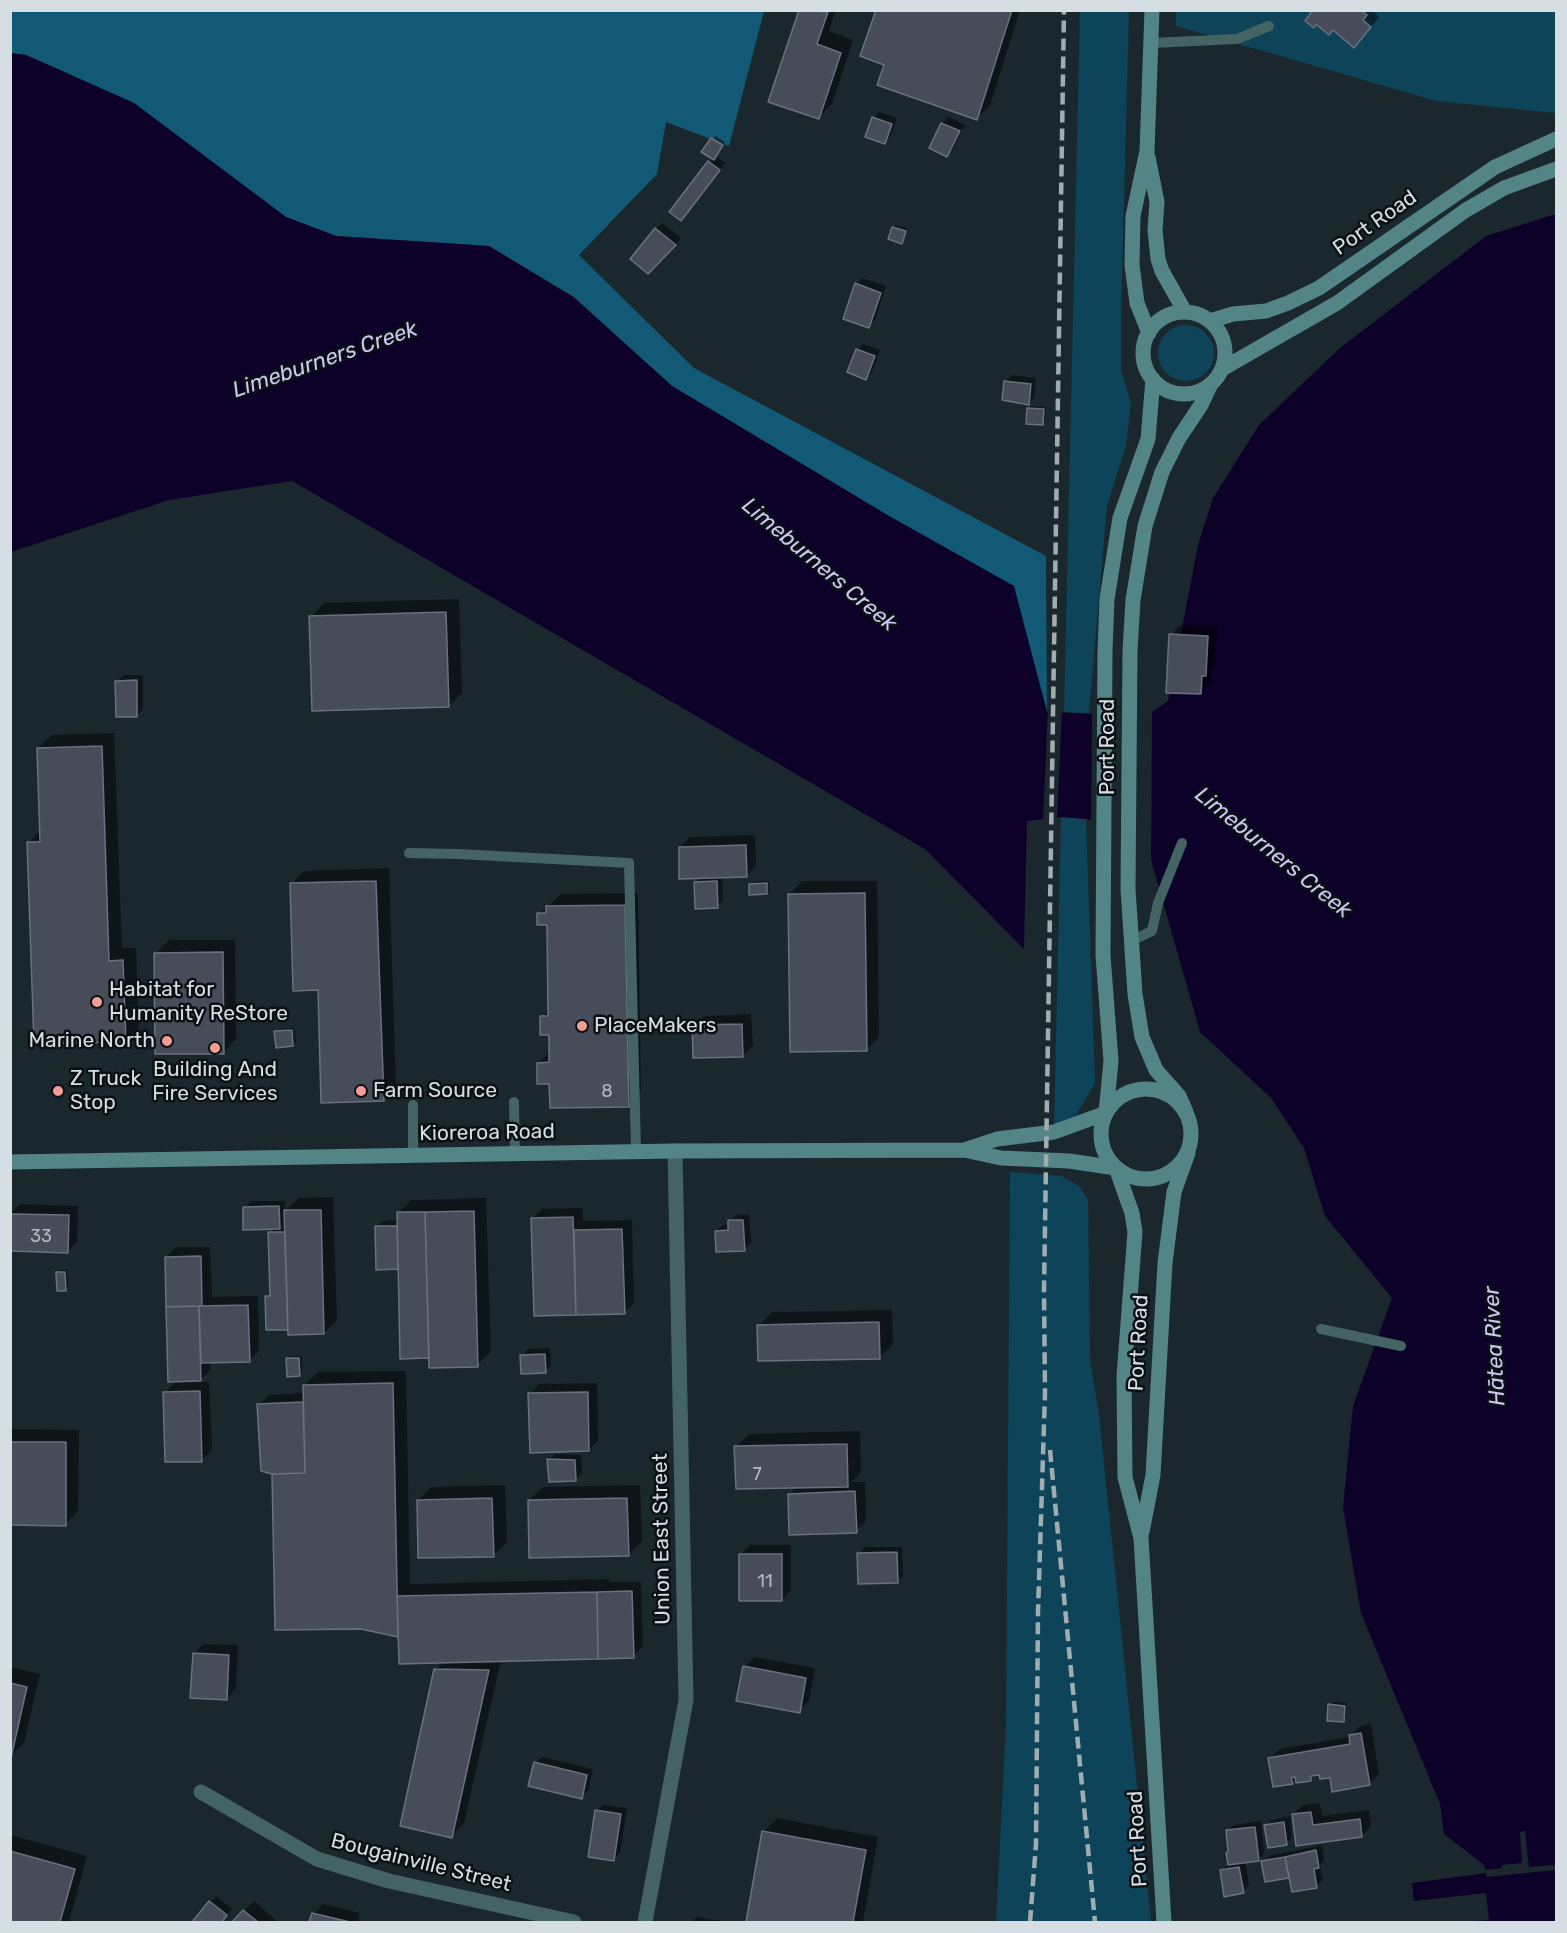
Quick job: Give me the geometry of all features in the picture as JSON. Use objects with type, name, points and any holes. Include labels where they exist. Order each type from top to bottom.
[{"type":"main road","points":[[1149,333],[1137,303],[1132,265],[1132,216],[1147,151],[1152,10]]},
{"type":"main road","name":"Port Road","points":[[1210,321],[1233,314],[1266,310],[1288,303],[1319,288],[1495,167],[1557,139]]},
{"type":"main road","points":[[1147,151],[1157,202],[1155,230],[1158,259],[1162,271],[1185,312]]},
{"type":"main road","name":"Port Road","points":[[1222,369],[1337,303],[1466,210],[1504,188],[1557,169]]},
{"type":"main road","points":[[1185,312],[1194,313],[1210,321],[1219,331],[1224,343],[1225,357],[1222,369],[1211,384],[1202,390],[1181,394],[1171,392],[1153,379],[1145,362],[1145,342],[1149,333],[1164,318],[1185,312]]},
{"type":"main road","name":"Port Road","points":[[1153,379],[1148,439],[1120,518],[1107,599],[1103,955],[1111,1061],[1106,1113],[1101,1127],[1101,1142],[1106,1156],[1116,1168],[1132,1213],[1135,1232],[1124,1376],[1125,1477],[1141,1538],[1164,1923]]},
{"type":"main road","name":"Port Road","points":[[1141,1538],[1153,1475],[1165,1263],[1174,1192],[1188,1153],[1191,1132],[1179,1096],[1156,1070],[1142,1037],[1135,994],[1128,889],[1130,651],[1133,600],[1145,526],[1162,472],[1211,384]]},
{"type":"main road","points":[[1106,1113],[1125,1093],[1139,1089],[1153,1089],[1172,1097],[1186,1112]]},
{"type":"main road","name":"Kioreroa Road","points":[[964,1150],[997,1139],[1054,1132],[1106,1113]]},
{"type":"main road","name":"Kioreroa Road","points":[[10,1162],[675,1150],[964,1150],[1000,1158],[1069,1161],[1116,1168]]},
{"type":"main road","points":[[1116,1168],[1128,1176],[1156,1179],[1169,1174],[1180,1165],[1188,1153]]},
{"type":"street","name":"Union East Street","points":[[645,1923],[686,1700],[675,1150]]},
{"type":"street","name":"Bougainville Street","points":[[201,1792],[316,1859],[389,1881],[574,1923]]},
{"type":"lane","points":[[1151,43],[1237,39],[1269,26]]},
{"type":"lane","points":[[1131,941],[1152,931],[1158,903],[1182,843]]},
{"type":"lane","points":[[409,853],[628,863],[636,1151]]},
{"type":"lane","points":[[514,1102],[515,1154]]},
{"type":"lane","points":[[413,1105],[413,1156]]},
{"type":"lane","points":[[1321,1329],[1401,1346]]},
{"type":"shaded area","points":[[1176,10],[1556,11],[1556,111],[1554,113],[1437,101],[1176,26]]},
{"type":"shaded area","points":[[10,11],[764,11],[729,146],[666,122],[657,174],[579,255],[694,368],[1046,556],[1047,712],[1013,586],[889,516],[672,386],[574,297],[489,246],[336,236],[286,217],[134,103],[26,55],[11,53]]},
{"type":"shaded area","points":[[1080,11],[1129,11],[1121,370],[1131,403],[1126,446],[1107,506],[1089,713],[1064,712]]},
{"type":"shaded area","points":[[1180,325],[1192,325],[1202,329],[1210,337],[1214,353],[1210,369],[1202,377],[1192,381],[1180,381],[1170,377],[1162,369],[1158,359],[1158,347],[1162,337],[1170,329]]},
{"type":"shaded area","points":[[1061,817],[1086,819],[1095,1083],[1076,1115],[1054,1128]]},
{"type":"shaded area","points":[[1010,1172],[1062,1176],[1079,1186],[1088,1200],[1090,1360],[1099,1415],[1151,1922],[996,1922],[1006,1724]]},
{"type":"water","points":[[10,53],[26,55],[134,103],[286,217],[336,236],[489,246],[573,297],[672,386],[889,516],[1014,586],[1047,712],[1146,716],[1168,701],[1198,545],[1213,498],[1259,425],[1340,348],[1486,236],[1556,214],[1556,1922],[1477,1922],[1475,1921],[1489,1920],[1486,1893],[1414,1901],[1412,1883],[1486,1873],[1484,1865],[1444,1834],[1440,1804],[1361,1613],[1343,1508],[1353,1406],[1392,1298],[1325,1216],[1304,1148],[1271,1098],[1200,1032],[1144,835],[1086,819],[1061,817],[1027,821],[1024,949],[925,849],[292,481],[169,500],[11,552]]},
{"type":"pier","points":[[1048,707],[1049,709],[1062,709],[1057,821],[1043,822]]},
{"type":"pier","points":[[1152,708],[1151,871],[1142,838],[1091,823],[1092,710],[1146,713]]},
{"type":"pier","points":[[1525,1831],[1529,1867],[1556,1865],[1556,1870],[1487,1877],[1485,1870],[1522,1863],[1520,1832]]},
{"type":"building","points":[[799,10],[828,12],[817,44],[841,53],[819,119],[768,102]]},
{"type":"building","points":[[876,10],[1012,10],[977,120],[877,85],[884,65],[860,56]]},
{"type":"building","points":[[1308,10],[1361,10],[1367,15],[1363,20],[1371,27],[1354,48],[1333,30],[1329,35],[1316,24],[1314,28],[1305,21],[1311,13]]},
{"type":"building","points":[[872,117],[892,124],[885,144],[865,137]]},
{"type":"building","points":[[941,123],[960,131],[947,157],[929,148]]},
{"type":"building","points":[[711,138],[723,145],[714,160],[701,152]]},
{"type":"building","points":[[708,161],[720,170],[681,221],[669,212]]},
{"type":"building","points":[[892,227],[906,231],[902,244],[888,239]]},
{"type":"building","points":[[655,228],[676,245],[648,274],[630,259]]},
{"type":"building","points":[[855,283],[881,293],[869,328],[843,319]]},
{"type":"building","points":[[856,349],[875,356],[866,380],[847,372]]},
{"type":"building","points":[[1004,381],[1031,384],[1029,405],[1002,400]]},
{"type":"building","points":[[1027,408],[1044,409],[1043,425],[1026,424]]},
{"type":"building","points":[[446,612],[449,707],[312,711],[309,616]]},
{"type":"building","points":[[1169,634],[1208,636],[1206,676],[1202,676],[1201,694],[1166,693]]},
{"type":"building","points":[[137,680],[137,717],[116,717],[115,681]]},
{"type":"building","points":[[102,746],[109,961],[123,960],[126,1042],[34,1044],[27,842],[40,842],[37,748]]},
{"type":"building","points":[[746,845],[747,877],[679,879],[679,847]]},
{"type":"building","points":[[376,881],[384,1101],[321,1103],[318,990],[293,991],[290,883]]},
{"type":"building","points":[[717,881],[718,908],[695,909],[694,882]]},
{"type":"building","points":[[767,883],[767,894],[749,895],[749,884]]},
{"type":"building","points":[[865,893],[867,1051],[790,1052],[788,894]]},
{"type":"building","points":[[625,905],[629,1107],[550,1108],[549,1084],[537,1084],[537,1063],[549,1062],[549,1035],[540,1035],[540,1016],[548,1016],[547,925],[537,925],[537,913],[546,913],[546,906]]},
{"type":"building","points":[[223,952],[224,1054],[155,1054],[154,953]]},
{"type":"building","points":[[742,1024],[743,1057],[693,1058],[692,1025]]},
{"type":"building","points":[[292,1030],[293,1046],[276,1048],[274,1031]]},
{"type":"building","points":[[279,1206],[280,1229],[243,1230],[243,1207]]},
{"type":"building","points":[[284,1210],[321,1210],[324,1334],[288,1335]]},
{"type":"building","points":[[474,1211],[478,1367],[429,1368],[425,1212]]},
{"type":"building","points":[[397,1212],[425,1212],[429,1358],[400,1359]]},
{"type":"building","points":[[10,1214],[69,1215],[68,1253],[10,1251]]},
{"type":"building","points":[[573,1217],[576,1315],[534,1316],[531,1218]]},
{"type":"building","points":[[728,1220],[743,1220],[745,1251],[716,1252],[715,1231],[728,1230]]},
{"type":"building","points":[[375,1226],[397,1226],[398,1269],[376,1270]]},
{"type":"building","points":[[622,1229],[625,1314],[576,1315],[574,1230]]},
{"type":"building","points":[[268,1232],[285,1232],[288,1330],[266,1330],[265,1296],[270,1296]]},
{"type":"building","points":[[201,1256],[202,1306],[166,1307],[165,1257]]},
{"type":"building","points":[[56,1272],[65,1272],[66,1291],[57,1291]]},
{"type":"building","points":[[248,1305],[250,1362],[201,1363],[199,1306]]},
{"type":"building","points":[[199,1306],[201,1381],[168,1382],[166,1307]]},
{"type":"building","points":[[879,1322],[880,1359],[758,1361],[757,1325]]},
{"type":"building","points":[[545,1354],[546,1373],[521,1374],[520,1355]]},
{"type":"building","points":[[286,1358],[299,1358],[300,1376],[287,1377]]},
{"type":"building","points":[[393,1383],[398,1637],[361,1629],[275,1630],[272,1474],[305,1473],[303,1385]]},
{"type":"building","points":[[200,1391],[202,1462],[165,1462],[163,1392]]},
{"type":"building","points":[[588,1392],[589,1451],[530,1453],[528,1393]]},
{"type":"building","points":[[303,1402],[305,1473],[272,1474],[261,1471],[257,1404]]},
{"type":"building","points":[[10,1442],[66,1442],[66,1526],[10,1525]]},
{"type":"building","points":[[847,1444],[848,1487],[736,1489],[734,1446]]},
{"type":"building","points":[[547,1459],[575,1460],[576,1481],[549,1482]]},
{"type":"building","points":[[855,1491],[857,1533],[789,1535],[788,1494]]},
{"type":"building","points":[[492,1498],[494,1557],[418,1558],[417,1500]]},
{"type":"building","points":[[627,1498],[629,1556],[529,1558],[528,1500]]},
{"type":"building","points":[[897,1552],[898,1583],[858,1584],[857,1553]]},
{"type":"building","points":[[739,1554],[782,1554],[782,1601],[739,1601]]},
{"type":"building","points":[[632,1591],[634,1658],[598,1659],[597,1592]]},
{"type":"building","points":[[597,1592],[598,1659],[399,1664],[397,1596]]},
{"type":"building","points":[[193,1653],[229,1655],[227,1700],[190,1698]]},
{"type":"building","points":[[743,1666],[806,1678],[800,1713],[736,1701]]},
{"type":"building","points":[[434,1669],[489,1670],[452,1838],[400,1826]]},
{"type":"building","points":[[10,1683],[27,1687],[11,1758],[10,1758]]},
{"type":"building","points":[[1328,1704],[1345,1706],[1344,1722],[1327,1721]]},
{"type":"building","points":[[1361,1733],[1370,1785],[1332,1792],[1330,1778],[1320,1779],[1319,1775],[1311,1776],[1311,1781],[1296,1783],[1295,1777],[1291,1778],[1293,1784],[1273,1787],[1268,1758],[1350,1744],[1349,1735]]},
{"type":"building","points":[[534,1762],[587,1775],[582,1799],[528,1786]]},
{"type":"building","points":[[595,1810],[621,1814],[614,1861],[588,1857]]},
{"type":"building","points":[[1311,1812],[1313,1825],[1360,1819],[1362,1837],[1296,1846],[1292,1814]]},
{"type":"building","points":[[1284,1822],[1287,1845],[1268,1848],[1264,1825]]},
{"type":"building","points":[[1255,1827],[1259,1861],[1228,1865],[1226,1830]]},
{"type":"building","points":[[762,1831],[866,1850],[853,1922],[746,1922]]},
{"type":"building","points":[[1316,1850],[1319,1868],[1314,1869],[1317,1888],[1292,1892],[1285,1857]]},
{"type":"building","points":[[10,1851],[75,1869],[60,1922],[10,1922]]},
{"type":"building","points":[[1285,1857],[1289,1878],[1265,1882],[1261,1861]]},
{"type":"building","points":[[1239,1867],[1244,1893],[1224,1897],[1220,1870]]},
{"type":"building","points":[[209,1901],[227,1915],[222,1922],[192,1922]]},
{"type":"building","points":[[243,1910],[258,1922],[232,1922]]},
{"type":"building","points":[[312,1913],[350,1922],[309,1922]]},
{"type":"railway","points":[[1030,1922],[1036,1844],[1038,1612],[1045,1393],[1044,1291],[1064,10]]},
{"type":"railway","points":[[1050,1450],[1095,1922]]},
{"type":"place","name":"Habitat for Humanity ReStore","points":[[97,1002]]},
{"type":"place","name":"PlaceMakers","points":[[582,1026]]},
{"type":"place","name":"Marine North","points":[[167,1041]]},
{"type":"place","name":"Building And Fire Services","points":[[215,1048]]},
{"type":"place","name":"Z Truck Stop","points":[[58,1091]]},
{"type":"place","name":"Farm Source","points":[[361,1091]]},
{"type":"water label","name":"Limeburners Creek","points":[[325,360]]},
{"type":"water label","name":"Limeburners Creek","points":[[819,565]]},
{"type":"water label","name":"Limeburners Creek","points":[[1273,853]]},
{"type":"water label","name":"Hātea River","points":[[1495,1346]]}]
